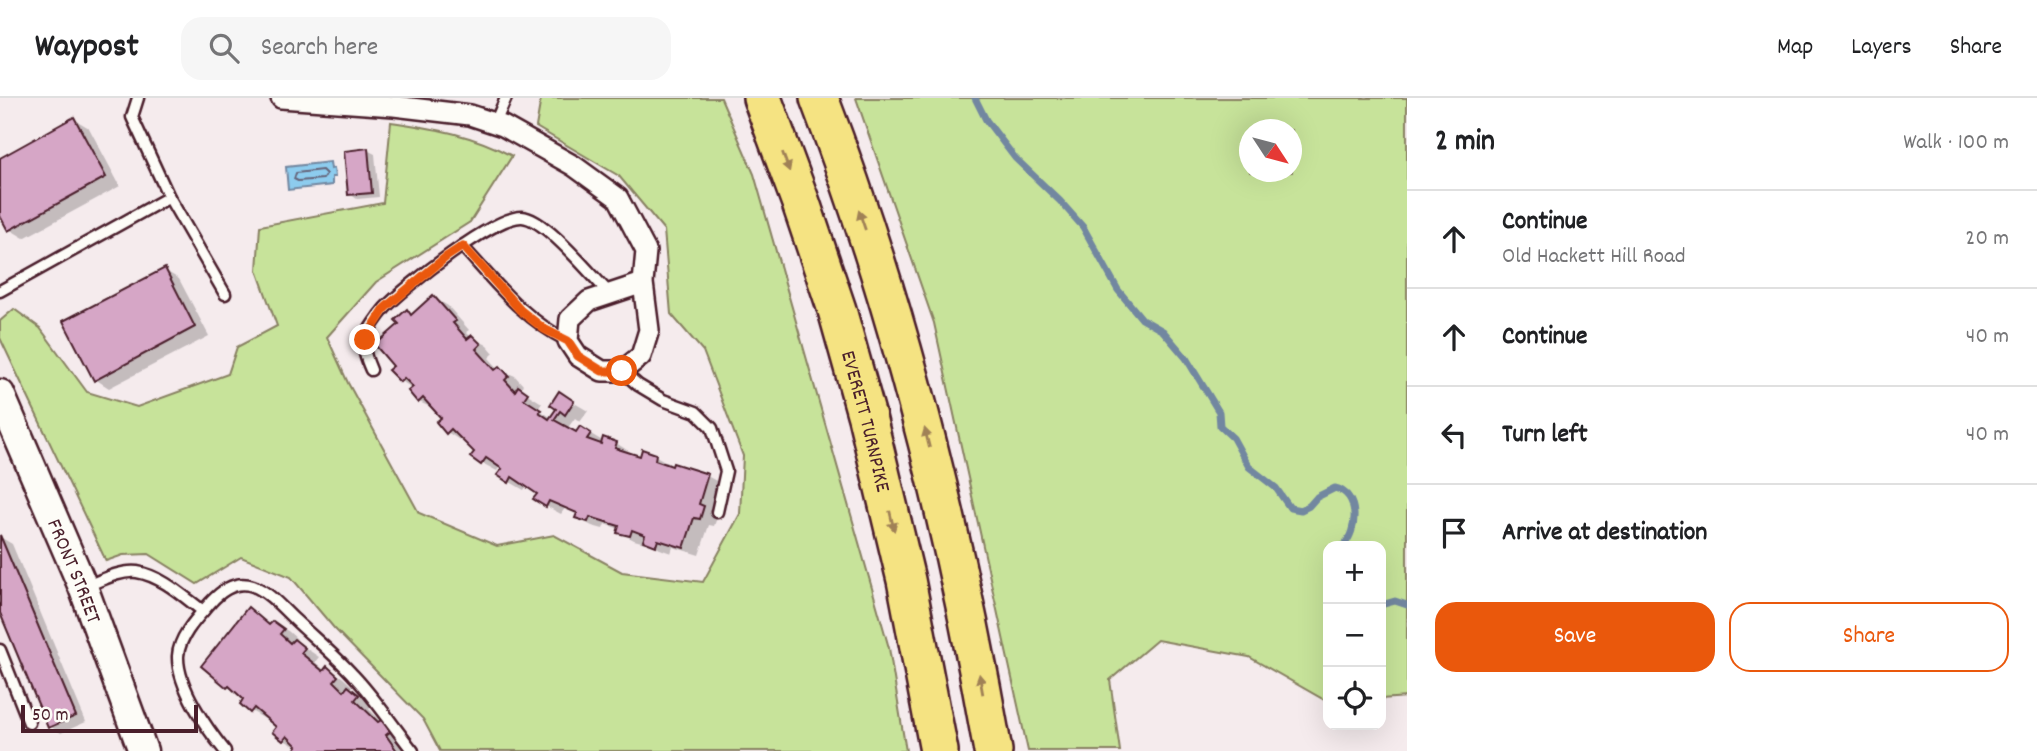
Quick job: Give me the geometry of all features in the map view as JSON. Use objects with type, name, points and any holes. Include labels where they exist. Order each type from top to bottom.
[{"type":"highway","name":"EVERETT TURNPIKE","points":[[762,98],[833,298],[867,417],[906,580],[939,751]]},
{"type":"highway","points":[[819,98],[888,298],[919,405],[951,540],[993,751]]},
{"type":"main road","name":"FRONT STREET","points":[[0,394],[83,587],[144,751]]},
{"type":"street","points":[[281,98],[394,106],[470,115],[495,123],[574,166],[618,198],[646,251],[643,283],[649,330],[641,356],[622,371],[602,371],[578,356],[568,341],[570,319],[589,301],[643,283]]},
{"type":"lane","points":[[138,98],[132,117],[169,197],[225,294]]},
{"type":"lane","points":[[495,123],[506,98]]},
{"type":"lane","points":[[0,291],[169,197]]},
{"type":"lane","points":[[372,369],[365,357],[365,340],[385,308],[446,257],[505,219],[524,216],[547,228],[609,293]]},
{"type":"lane","points":[[463,246],[520,310],[544,329],[568,341]]},
{"type":"lane","points":[[622,371],[638,385],[663,400],[696,412],[712,428],[726,471],[718,512]]},
{"type":"lane","points":[[83,587],[112,576],[135,572],[169,586],[203,611]]},
{"type":"lane","points":[[225,751],[208,729],[180,675],[178,656],[181,644],[203,611],[222,590],[250,585],[260,590],[354,676],[413,751]]},
{"type":"lane","points":[[0,650],[29,723]]},
{"type":"green space","points":[[541,98],[721,98],[754,174],[889,648],[906,751],[440,751],[423,719],[334,628],[291,577],[241,557],[197,584],[149,554],[123,555],[106,561],[0,338],[0,321],[14,309],[40,328],[87,392],[137,407],[228,374],[237,347],[277,326],[257,270],[260,226],[383,203],[391,122],[468,137],[512,156],[470,222],[376,282],[327,337],[348,383],[419,513],[497,546],[554,535],[622,572],[703,582],[740,514],[743,456],[703,351],[671,314],[664,230],[619,176],[536,127]]},
{"type":"green space","points":[[856,98],[1407,98],[1407,697],[1386,699],[1386,541],[1323,541],[1323,699],[1249,657],[1157,640],[1110,680],[1120,751],[1028,751],[934,323]]},
{"type":"water","points":[[330,162],[335,177],[332,177],[332,185],[288,190],[286,167]]},
{"type":"building","points":[[74,117],[106,177],[8,231],[0,216],[0,158]]},
{"type":"building","points":[[368,148],[372,193],[348,195],[344,151]]},
{"type":"building","points":[[165,268],[195,327],[94,381],[63,321]]},
{"type":"building","points":[[433,295],[456,321],[453,323],[467,339],[472,335],[481,344],[476,349],[495,370],[500,366],[509,376],[505,380],[515,391],[518,386],[528,393],[524,399],[549,419],[556,409],[550,405],[559,391],[574,401],[565,415],[560,411],[554,420],[576,432],[580,426],[591,433],[587,439],[601,444],[603,437],[617,442],[615,448],[640,456],[642,449],[656,454],[655,460],[708,474],[699,504],[704,506],[700,519],[694,518],[684,548],[658,540],[656,546],[643,541],[645,535],[632,530],[630,536],[617,533],[619,526],[590,517],[588,522],[575,518],[577,513],[549,501],[546,507],[533,499],[537,494],[512,477],[509,483],[497,475],[502,469],[486,458],[481,465],[470,457],[474,452],[451,429],[446,434],[436,422],[441,418],[423,398],[418,403],[408,391],[413,387],[404,378],[400,382],[388,370],[393,366],[375,345],[399,324],[395,320],[407,309],[411,315]]},
{"type":"building","points":[[0,535],[76,716],[48,728],[0,613]]},
{"type":"building","points":[[248,607],[269,625],[273,621],[284,629],[280,634],[290,643],[294,639],[305,648],[301,653],[323,671],[327,666],[338,676],[334,681],[344,691],[348,686],[359,695],[355,700],[378,722],[383,719],[391,731],[386,735],[397,751],[293,751],[297,746],[287,736],[283,741],[272,732],[276,727],[254,708],[250,713],[240,704],[243,699],[201,666]]},
{"type":"waterway","points":[[975,98],[986,120],[1015,158],[1083,227],[1118,290],[1142,319],[1163,331],[1186,358],[1219,412],[1220,426],[1233,438],[1249,467],[1276,488],[1290,508],[1301,510],[1317,497],[1335,488],[1349,497],[1354,523],[1347,541]]},
{"type":"waterway","points":[[1384,604],[1395,601],[1407,605]]},
{"type":"route","points":[[365,340],[385,308],[463,246],[520,310],[544,329],[568,341],[578,356],[602,371],[622,371]]}]
